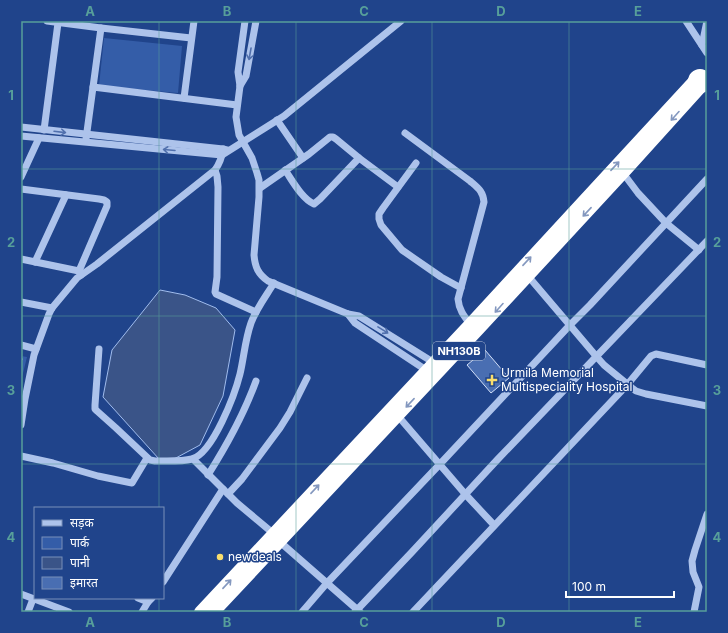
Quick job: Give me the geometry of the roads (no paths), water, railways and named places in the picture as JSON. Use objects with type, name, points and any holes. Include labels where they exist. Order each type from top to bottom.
[{"type":"highway","name":"NH130B","points":[[214,612],[277,538],[434,369],[528,276],[623,173],[703,81]]},
{"type":"highway","name":"NH130B","points":[[200,612],[277,538],[398,416],[470,324],[703,81]]},
{"type":"street","points":[[47,21],[191,38]]},
{"type":"street","points":[[184,98],[194,21]]},
{"type":"street","points":[[245,21],[238,72],[240,86],[236,117],[239,135],[252,158],[260,188],[254,255],[257,269],[262,277],[274,284],[348,314],[359,316],[434,369]]},
{"type":"street","points":[[240,86],[246,76],[256,21]]},
{"type":"street","points":[[21,136],[224,152],[243,142],[284,116],[401,21]]},
{"type":"street","points":[[686,21],[707,53]]},
{"type":"street","points":[[702,45],[707,21]]},
{"type":"street","points":[[44,130],[58,23]]},
{"type":"street","points":[[86,142],[101,28]]},
{"type":"street","points":[[93,87],[237,105]]},
{"type":"street","points":[[277,120],[303,158]]},
{"type":"street","points":[[21,127],[224,152]]},
{"type":"street","points":[[404,133],[478,188],[483,195],[484,202],[458,300],[462,314],[470,324]]},
{"type":"street","points":[[260,188],[332,137],[336,138],[359,158],[398,187]]},
{"type":"street","points":[[21,177],[39,138]]},
{"type":"street","points":[[21,259],[80,273],[97,264],[215,170],[224,152]]},
{"type":"street","points":[[285,170],[300,191],[314,204],[359,158]]},
{"type":"street","points":[[416,163],[379,214],[381,225],[402,250],[441,277],[461,288]]},
{"type":"street","points":[[215,170],[218,187],[217,278],[215,292],[216,294],[256,312]]},
{"type":"street","points":[[623,173],[638,193],[666,223],[699,250]]},
{"type":"street","points":[[302,612],[327,583],[707,179]]},
{"type":"street","points":[[21,189],[104,200],[108,203],[80,273],[52,308],[49,314],[36,349],[23,399],[21,425]]},
{"type":"street","points":[[35,262],[66,195]]},
{"type":"street","points":[[193,459],[237,503],[358,611],[503,454],[707,241]]},
{"type":"street","points":[[528,276],[596,356],[627,385],[636,391],[646,394],[707,406]]},
{"type":"street","points":[[99,349],[94,405],[95,409],[150,460],[193,459],[206,450],[214,438],[232,400],[252,321],[274,284]]},
{"type":"street","points":[[21,302],[52,308]]},
{"type":"street","points":[[348,314],[354,323],[434,369]]},
{"type":"street","points":[[21,345],[36,349]]},
{"type":"street","points":[[413,612],[627,385],[651,356],[656,354],[707,365]]},
{"type":"street","points":[[164,581],[226,492],[242,479],[280,428],[307,378]]},
{"type":"street","points":[[208,475],[241,418],[256,381]]},
{"type":"street","points":[[398,416],[494,525]]},
{"type":"street","points":[[21,456],[53,463],[98,476],[132,482],[147,458]]},
{"type":"street","points":[[694,612],[699,587],[693,572],[692,561],[707,514]]},
{"type":"street","points":[[21,594],[69,612]]},
{"type":"street","points":[[28,612],[33,599]]},
{"type":"street","points":[[142,612],[150,600]]},
{"type":"water","points":[[160,290],[185,295],[216,308],[235,330],[223,396],[200,445],[174,459],[159,459],[103,397],[112,350]]},
{"type":"place","name":"Urmila Memorial Multispeciality Hospital","points":[[492,380]]},
{"type":"place","name":"newdeals","points":[[220,557]]}]
